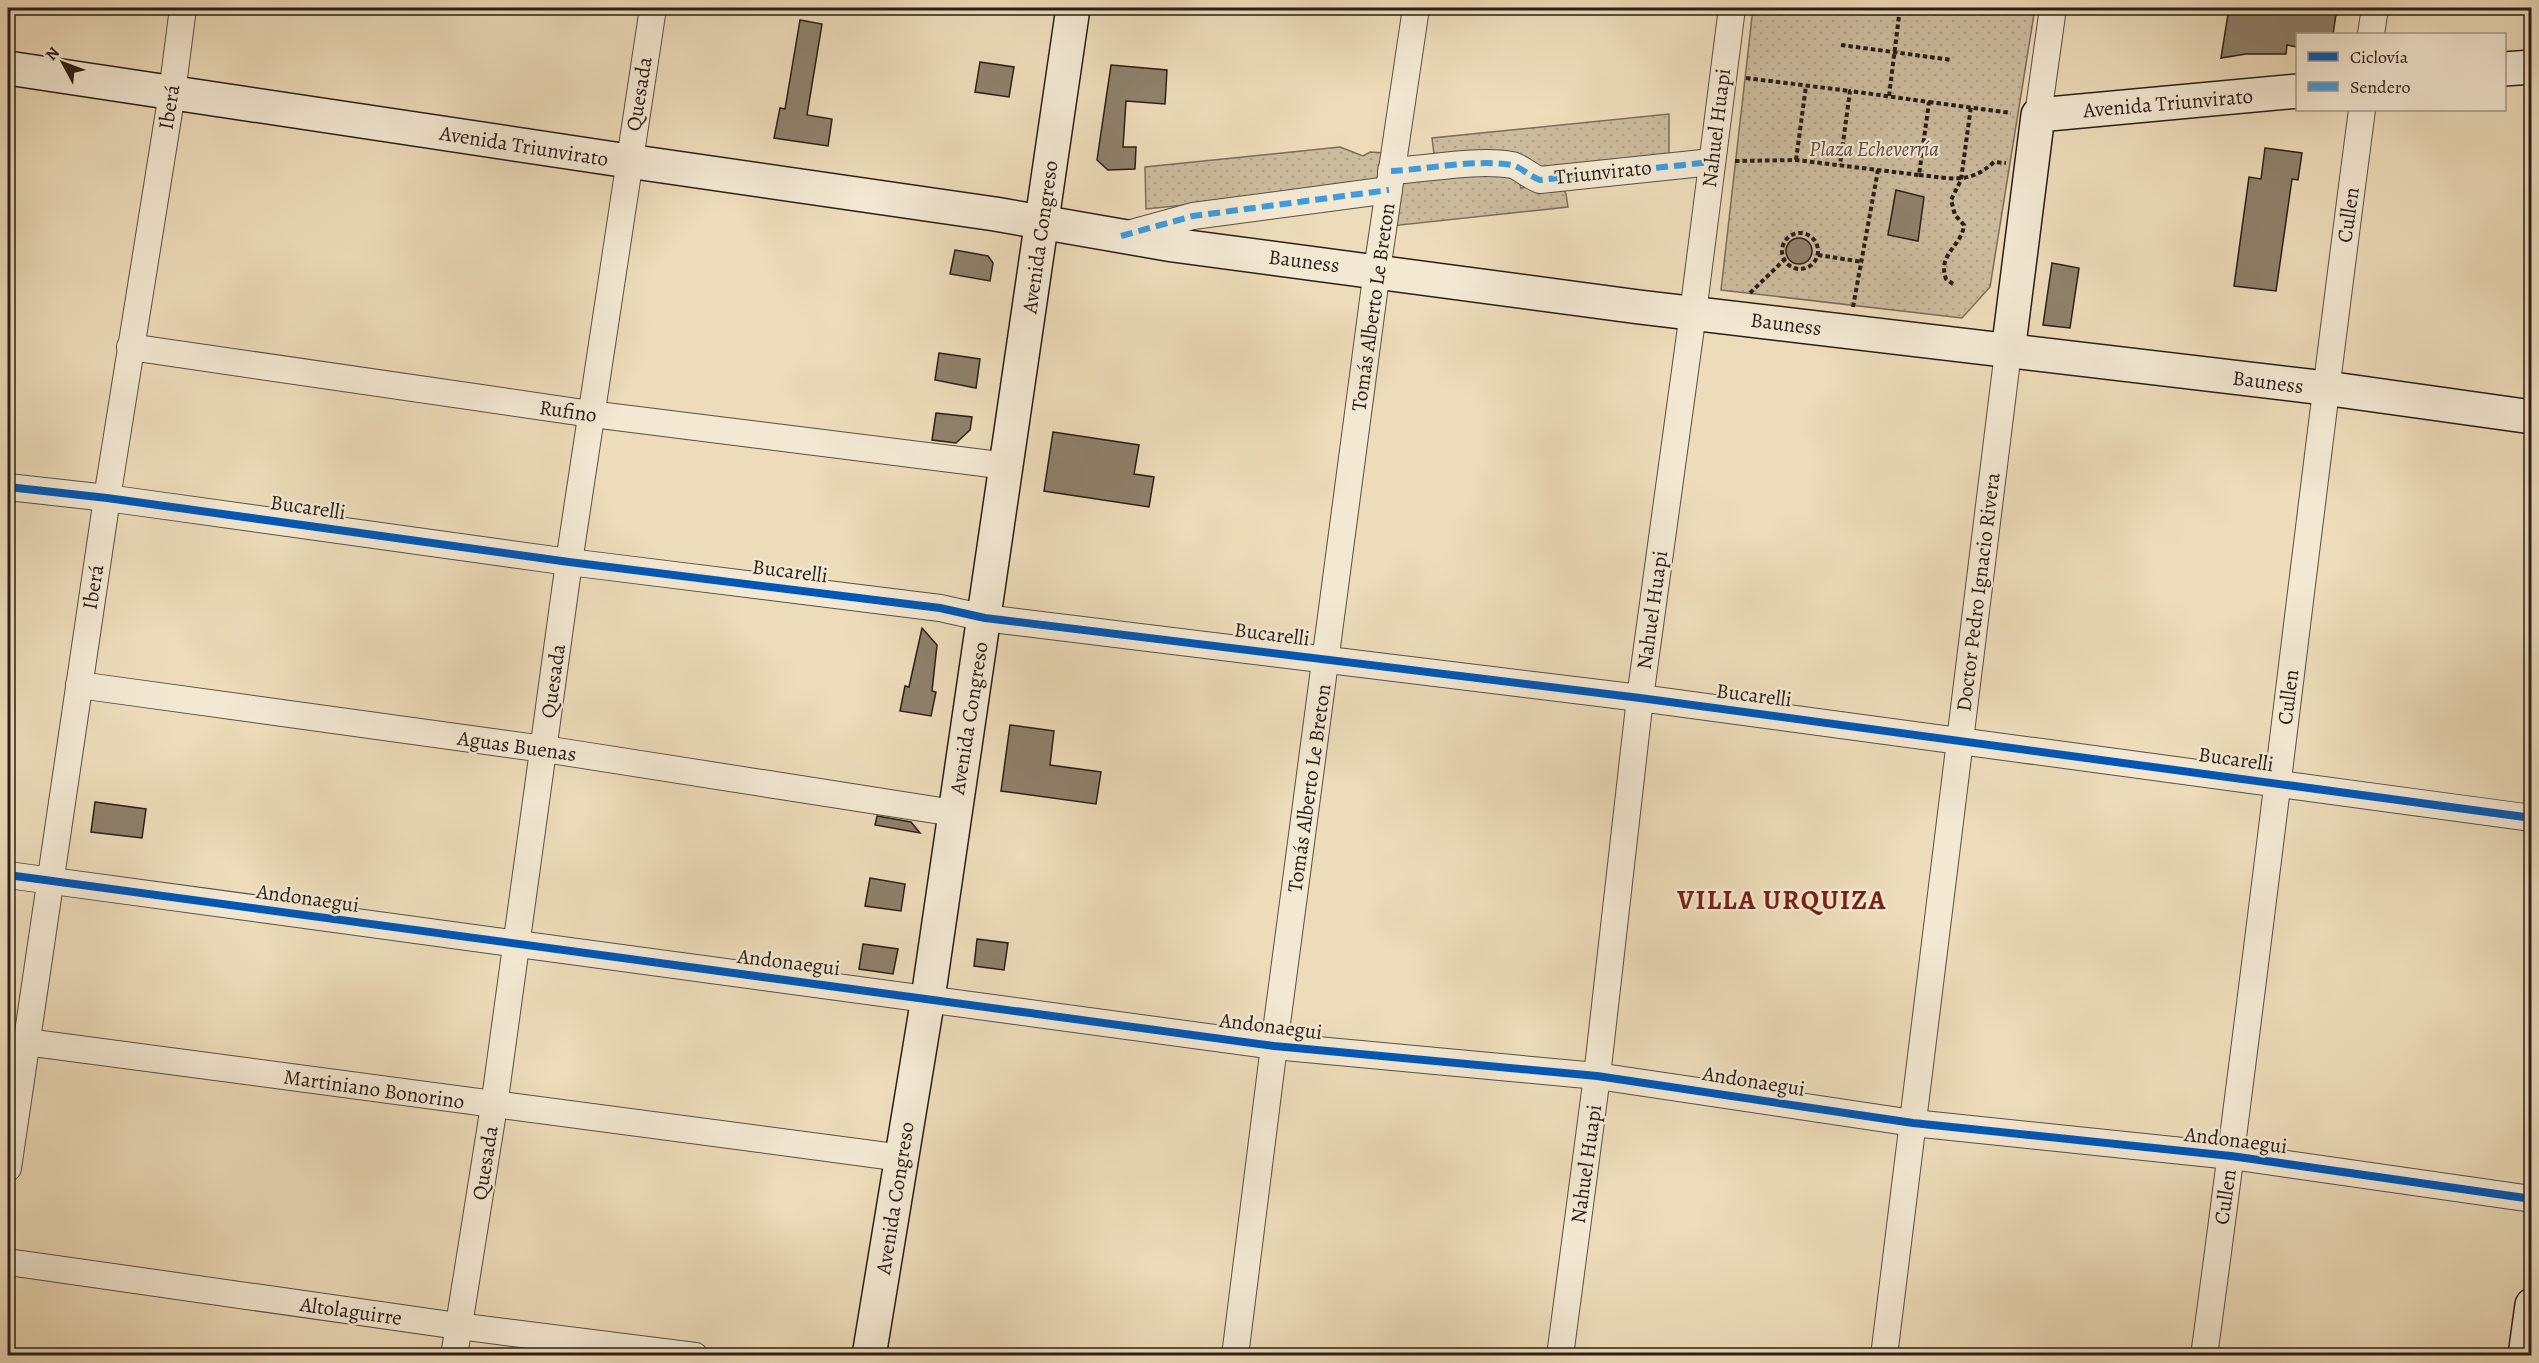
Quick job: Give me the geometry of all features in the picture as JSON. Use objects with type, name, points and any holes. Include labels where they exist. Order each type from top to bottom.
[{"type":"main road","name":"Avenida Congreso","points":[[869,1356],[928,998],[1072,8]]},
{"type":"main road","points":[[2506,69],[2532,67]]},
{"type":"main road","name":"Avenida Triunvirato","points":[[8,68],[1041,222]]},
{"type":"main road","name":"Avenida Triunvirato","points":[[2024,119],[2296,91]]},
{"type":"main road","name":"Doctor Pedro Ignacio Rivera","points":[[2008,352],[2013,161],[2024,119]]},
{"type":"main road","name":"Bauness","points":[[1041,222],[1173,245],[1693,313],[2325,388],[2532,417]]},
{"type":"main road","points":[[2525,1356],[2532,1305]]},
{"type":"street","name":"Iberá","points":[[8,1168],[107,498],[172,93],[183,8]]},
{"type":"street","name":"Quesada","points":[[454,1356],[494,1106],[569,562],[652,8]]},
{"type":"street","name":"Tomás Alberto Le Breton","points":[[1235,1356],[1377,270],[1416,8]]},
{"type":"street","name":"Nahuel Huapi","points":[[1560,1356],[1597,1076],[1640,698],[1732,8]]},
{"type":"street","name":"Doctor Pedro Ignacio Rivera","points":[[2024,119],[2053,8]]},
{"type":"street","points":[[2371,33],[2375,8]]},
{"type":"street","name":"Cullen","points":[[2204,1356],[2362,111]]},
{"type":"street","name":"Triunvirato","points":[[1121,236],[1193,216],[1487,163],[1515,165],[1528,176],[1540,180],[1712,162]]},
{"type":"street","name":"Rufino","points":[[130,347],[591,414],[1007,466]]},
{"type":"street","name":"Doctor Pedro Ignacio Rivera","points":[[1884,1356],[2008,352]]},
{"type":"street","name":"Bucarelli","points":[[8,487],[107,498],[569,562],[940,608],[985,618],[1640,698],[1961,740],[2532,818]]},
{"type":"street","name":"Aguas Buenas","points":[[79,685],[543,749],[954,813]]},
{"type":"street","name":"Andonaegui","points":[[8,875],[1274,1046],[1597,1076],[1913,1124],[2231,1156],[2532,1199]]},
{"type":"street","name":"Martiniano Bonorino","points":[[26,1042],[494,1106],[902,1158]]},
{"type":"street","name":"Altolaguirre","points":[[8,1262],[458,1326],[695,1356]]},
{"type":"path","points":[[1889,96],[1900,8]]},
{"type":"path","points":[[1841,45],[1952,60]]},
{"type":"path","points":[[1723,75],[1971,106],[2011,113],[2024,119]]},
{"type":"path","points":[[1796,160],[1806,86]]},
{"type":"path","points":[[1840,165],[1850,91]]},
{"type":"path","points":[[1919,175],[1929,102]]},
{"type":"path","points":[[1953,284],[1946,279],[1944,262],[1963,231],[1964,225],[1955,215],[1951,200],[1961,180],[1971,106]]},
{"type":"path","points":[[1712,162],[1796,160],[1961,180],[1981,174],[1994,162],[2013,161]]},
{"type":"path","points":[[1848,331],[1863,262],[1878,170]]},
{"type":"path","points":[[1802,233],[1813,238],[1818,255],[1812,265],[1801,270],[1790,267],[1784,260],[1782,245],[1790,236],[1802,233]]},
{"type":"path","points":[[1818,255],[1863,262]]},
{"type":"path","points":[[1730,317],[1737,296],[1750,293],[1784,260]]},
{"type":"green space","name":"Plaza Echeverría","points":[[1753,8],[2035,8],[1990,287],[1962,318],[1721,290]]},
{"type":"green space","points":[[1669,114],[1669,155],[1542,170],[1435,162],[1432,138]]},
{"type":"green space","points":[[1340,147],[1363,156],[1370,152],[1385,153],[1384,169],[1374,186],[1146,209],[1145,167]]},
{"type":"green space","points":[[1516,173],[1521,188],[1560,183],[1566,194],[1568,207],[1391,226],[1400,184],[1409,178]]},
{"type":"building","points":[[2229,8],[2337,8],[2333,33],[2296,33],[2296,47],[2287,45],[2286,54],[2246,54],[2221,58]]},
{"type":"building","points":[[800,20],[822,24],[807,115],[832,119],[828,146],[774,138],[780,108],[785,109]]},
{"type":"building","points":[[980,62],[1014,67],[1009,97],[975,92]]},
{"type":"building","points":[[1111,65],[1167,70],[1165,104],[1126,101],[1123,147],[1136,147],[1135,169],[1108,170],[1097,160]]},
{"type":"building","points":[[2265,148],[2302,153],[2298,180],[2292,179],[2276,291],[2234,286],[2249,177],[2261,179]]},
{"type":"building","points":[[1896,190],[1924,197],[1918,241],[1888,235]]},
{"type":"building","points":[[1799,238],[1808,242],[1812,251],[1808,260],[1799,264],[1790,260],[1786,251],[1790,242]]},
{"type":"building","points":[[955,250],[988,256],[993,263],[990,281],[950,274]]},
{"type":"building","points":[[2052,263],[2079,268],[2070,328],[2043,325]]},
{"type":"building","points":[[939,353],[980,359],[976,388],[935,380]]},
{"type":"building","points":[[936,413],[972,417],[970,430],[956,443],[932,440]]},
{"type":"building","points":[[1053,432],[1139,445],[1134,474],[1154,477],[1149,507],[1044,491]]},
{"type":"building","points":[[922,628],[937,645],[932,691],[936,692],[931,716],[900,711],[905,686],[909,687]]},
{"type":"building","points":[[1010,725],[1054,731],[1050,765],[1101,772],[1096,804],[1001,791]]},
{"type":"building","points":[[95,802],[146,809],[142,838],[91,832]]},
{"type":"building","points":[[877,816],[911,822],[920,833],[875,825]]},
{"type":"building","points":[[870,878],[905,884],[901,911],[865,906]]},
{"type":"building","points":[[977,939],[1008,943],[1004,970],[974,966]]},
{"type":"building","points":[[863,944],[898,949],[893,974],[859,969]]},
{"type":"marked path","points":[[1391,171],[1498,163],[1515,166],[1540,180],[1712,162]]},
{"type":"marked path","points":[[1121,236],[1193,216],[1389,190]]},
{"type":"cycle path","points":[[8,487],[107,498],[569,562],[940,608],[985,618],[1640,698],[2532,818]]},
{"type":"cycle path","points":[[8,875],[1274,1046],[1597,1076],[1913,1123],[2231,1156],[2532,1199]]},
{"type":"district","name":"VILLA URQUIZA","points":[[1782,900]]}]
